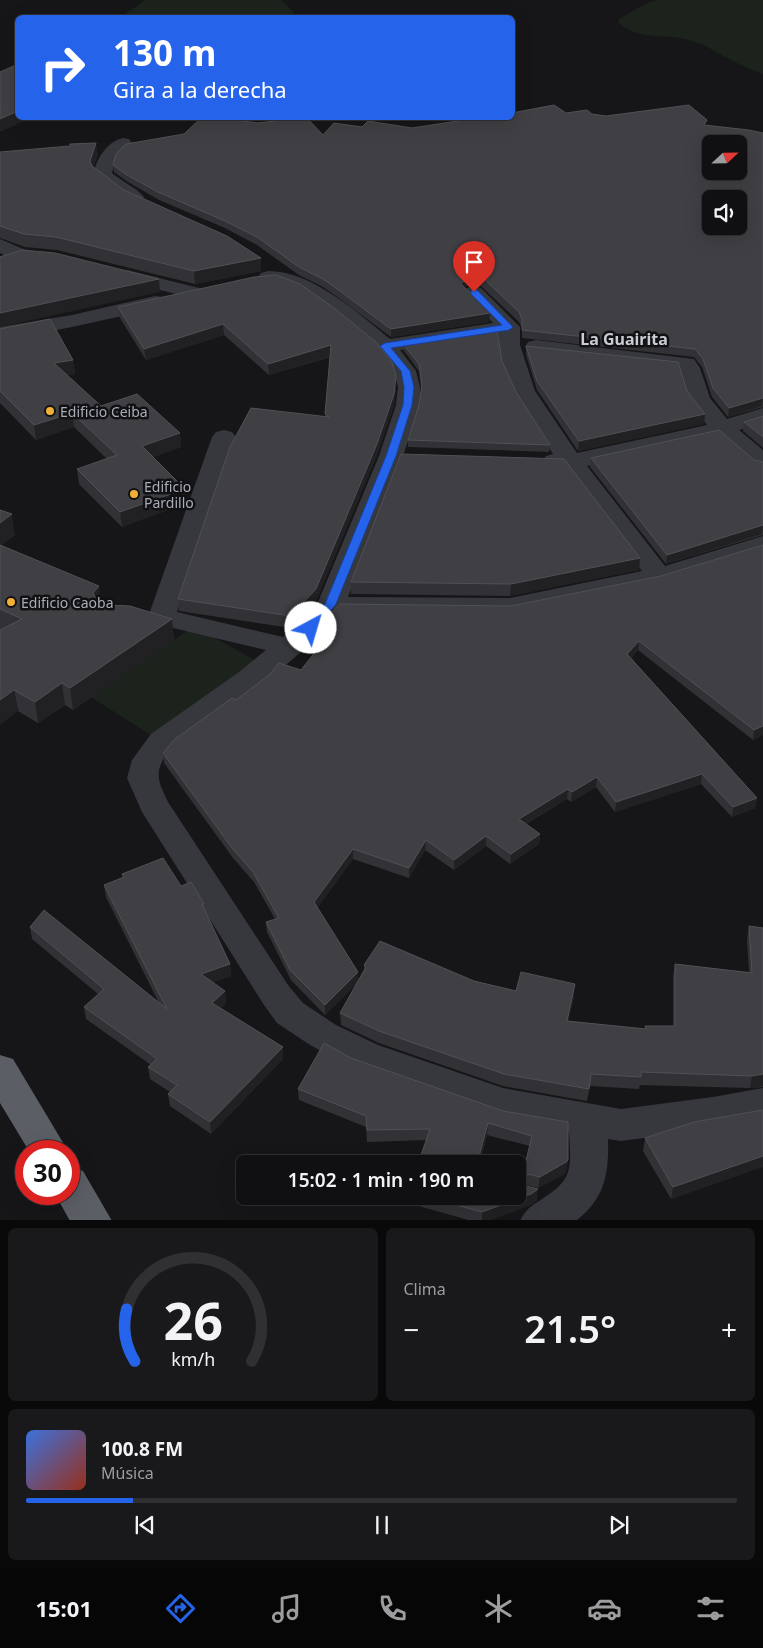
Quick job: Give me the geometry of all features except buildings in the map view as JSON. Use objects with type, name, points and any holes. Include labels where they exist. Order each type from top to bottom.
[{"type":"highway","points":[[0,1070],[42,1140]]},
{"type":"highway","points":[[80,1201],[92,1220]]},
{"type":"street","points":[[124,143],[106,159],[102,174],[115,186],[154,207]]},
{"type":"street","points":[[0,245],[30,256],[0,264]]},
{"type":"street","points":[[113,272],[196,293]]},
{"type":"street","points":[[0,334],[72,321],[196,293],[243,276],[280,277],[293,282],[343,312],[385,346],[406,371],[409,387],[408,405],[401,457],[331,604],[311,628],[249,679],[162,741],[147,760],[142,778],[153,804],[262,975],[290,1013],[323,1036],[365,1056],[503,1104],[621,1125],[713,1114],[763,1104]]},
{"type":"street","points":[[474,292],[509,336],[523,391],[571,462],[658,576]]},
{"type":"street","points":[[385,346],[509,336],[686,364],[699,398],[722,428],[763,463]]},
{"type":"street","points":[[533,460],[571,462],[697,436],[763,415]]},
{"type":"street","points":[[224,437],[150,616],[289,646]]},
{"type":"street","points":[[331,604],[510,606],[658,576],[763,544]]},
{"type":"street","points":[[540,1220],[570,1202],[585,1186],[589,1172],[588,1119]]},
{"type":"shaded area","points":[[146,0],[281,0],[292,10],[294,15],[123,15]]},
{"type":"shaded area","points":[[657,0],[763,0],[763,74],[698,43],[685,39],[650,36],[634,32],[619,23],[619,19],[645,4]]},
{"type":"shaded area","points":[[194,626],[256,661],[152,736],[91,697]]},
{"type":"place","name":"Edificio Ceiba","points":[[50,411]]},
{"type":"place","name":"Edificio Pardillo","points":[[134,494]]},
{"type":"place","name":"Edificio Caoba","points":[[11,602]]},
{"type":"district","name":"La Guairita","points":[[624,339]]},
{"type":"route","points":[[311,628],[331,604],[391,456],[408,405],[409,387],[406,371],[385,346],[509,327],[474,292]]}]
